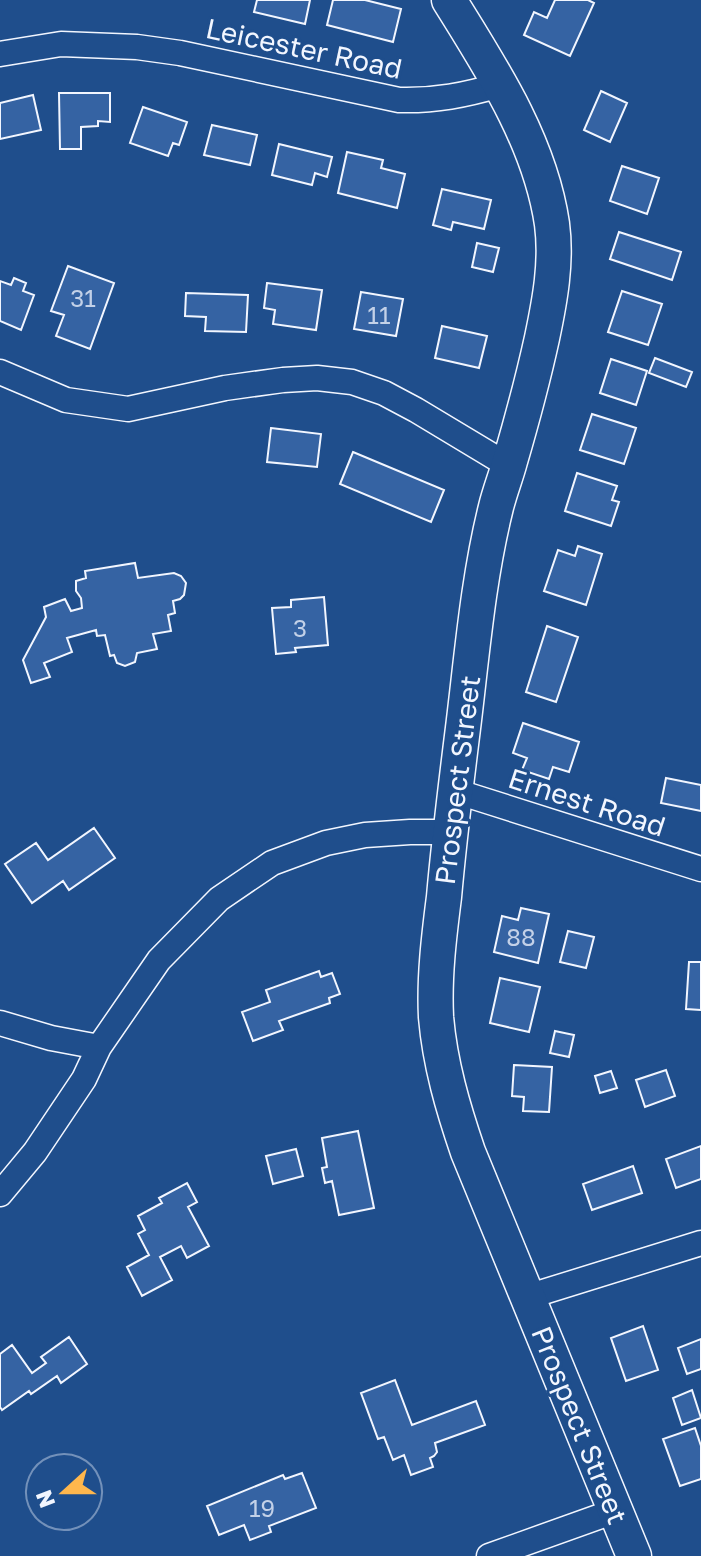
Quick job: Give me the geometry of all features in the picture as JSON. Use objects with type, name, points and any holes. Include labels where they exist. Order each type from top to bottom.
[{"type":"street","name":"Prospect Street","points":[[449,0],[500,85],[534,155],[552,224],[554,252],[553,282],[546,318],[491,526],[482,575],[450,832],[436,982],[440,1050],[468,1152],[634,1556]]},
{"type":"street","name":"Leicester Road","points":[[0,54],[61,44],[137,47],[180,53],[399,100],[428,101],[457,97],[500,85]]},
{"type":"street","points":[[0,372],[66,400],[128,409],[225,388],[283,380],[317,378],[352,382],[384,393],[416,410],[509,466]]},
{"type":"street","name":"Ernest Road","points":[[455,791],[701,869]]},
{"type":"street","points":[[0,1194],[35,1152],[84,1079],[99,1047],[159,960],[219,899],[272,863],[326,843],[365,835],[450,832]]},
{"type":"street","points":[[0,1023],[51,1038],[99,1047]]},
{"type":"street","points":[[527,1297],[701,1243]]},
{"type":"street","points":[[489,1556],[615,1511]]},
{"type":"building","points":[[257,0],[310,0],[305,24],[254,12]]},
{"type":"building","points":[[333,0],[365,0],[401,9],[393,42],[327,25]]},
{"type":"building","points":[[555,0],[588,0],[594,3],[570,56],[524,35],[534,12],[547,18]]},
{"type":"building","points":[[601,91],[627,103],[610,142],[584,130]]},
{"type":"building","points":[[59,93],[110,93],[110,122],[98,121],[98,126],[81,127],[81,149],[60,149]]},
{"type":"building","points":[[33,95],[41,130],[0,139],[0,103]]},
{"type":"building","points":[[143,107],[187,122],[179,145],[173,143],[168,156],[130,143]]},
{"type":"building","points":[[212,125],[257,135],[250,165],[204,155]]},
{"type":"building","points":[[279,144],[332,157],[327,177],[315,173],[312,185],[272,175]]},
{"type":"building","points":[[347,152],[383,160],[381,168],[405,174],[397,208],[338,193]]},
{"type":"building","points":[[622,166],[659,178],[647,214],[610,201]]},
{"type":"building","points":[[442,189],[491,200],[484,229],[453,222],[451,230],[433,225]]},
{"type":"building","points":[[619,232],[681,252],[672,280],[610,259]]},
{"type":"building","points":[[477,243],[499,248],[493,272],[472,267]]},
{"type":"building","points":[[68,266],[114,283],[90,349],[56,336],[64,315],[51,311]]},
{"type":"building","points":[[14,278],[26,283],[23,291],[34,295],[21,330],[0,321],[0,281],[11,285]]},
{"type":"building","points":[[267,283],[322,290],[316,330],[273,324],[275,310],[264,308]]},
{"type":"building","points":[[622,291],[662,304],[648,345],[608,332]]},
{"type":"building","points":[[361,292],[403,299],[396,336],[354,329]]},
{"type":"building","points":[[186,293],[248,295],[246,332],[205,331],[206,317],[185,316]]},
{"type":"building","points":[[442,326],[487,336],[479,368],[435,358]]},
{"type":"building","points":[[655,358],[692,372],[686,387],[649,373]]},
{"type":"building","points":[[611,359],[647,371],[636,405],[600,393]]},
{"type":"building","points":[[592,414],[636,428],[624,464],[580,450]]},
{"type":"building","points":[[271,428],[321,434],[317,467],[267,462]]},
{"type":"building","points":[[353,452],[444,490],[431,522],[340,484]]},
{"type":"building","points":[[577,473],[617,486],[612,500],[619,502],[611,526],[565,511]]},
{"type":"building","points":[[578,546],[602,554],[586,605],[544,591],[558,550],[575,556]]},
{"type":"building","points":[[135,563],[138,578],[174,573],[186,583],[184,595],[173,601],[175,613],[168,615],[171,631],[153,634],[157,649],[137,653],[135,662],[125,666],[117,663],[114,655],[110,656],[105,635],[97,636],[96,630],[67,638],[72,652],[44,663],[50,677],[31,683],[23,660],[46,617],[44,607],[65,599],[71,611],[82,608],[76,581],[86,578],[85,571]]},
{"type":"building","points":[[324,597],[328,645],[295,648],[296,652],[276,654],[272,608],[291,607],[291,600]]},
{"type":"building","points":[[547,626],[578,637],[556,702],[526,692]]},
{"type":"building","points":[[523,723],[579,742],[569,772],[553,767],[549,779],[522,770],[527,758],[513,753]]},
{"type":"building","points":[[666,778],[701,785],[701,811],[661,803]]},
{"type":"building","points":[[94,828],[115,858],[69,890],[63,881],[32,903],[5,864],[36,843],[48,860]]},
{"type":"building","points":[[521,908],[549,914],[538,963],[494,952],[502,916],[518,920]]},
{"type":"building","points":[[568,931],[594,937],[586,968],[560,962]]},
{"type":"building","points":[[689,962],[701,962],[701,1010],[686,1009]]},
{"type":"building","points":[[319,971],[321,977],[332,973],[340,994],[329,998],[330,1003],[279,1021],[283,1030],[253,1041],[242,1012],[270,1002],[266,990]]},
{"type":"building","points":[[500,978],[540,987],[529,1032],[490,1023]]},
{"type":"building","points":[[555,1031],[574,1035],[569,1057],[550,1053]]},
{"type":"building","points":[[514,1065],[552,1067],[549,1112],[523,1111],[524,1097],[512,1096]]},
{"type":"building","points":[[666,1070],[675,1096],[645,1107],[636,1080]]},
{"type":"building","points":[[611,1071],[617,1088],[600,1093],[595,1076]]},
{"type":"building","points":[[358,1131],[374,1208],[339,1215],[332,1181],[325,1183],[322,1168],[327,1167],[322,1138]]},
{"type":"building","points":[[701,1146],[701,1179],[676,1188],[666,1159]]},
{"type":"building","points":[[296,1149],[303,1176],[273,1184],[266,1156]]},
{"type":"building","points":[[633,1166],[642,1193],[592,1210],[583,1184]]},
{"type":"building","points":[[187,1183],[197,1202],[188,1207],[209,1246],[187,1258],[181,1246],[160,1257],[172,1280],[142,1296],[127,1267],[149,1255],[138,1234],[145,1230],[138,1216],[162,1203],[159,1198]]},
{"type":"building","points":[[643,1326],[658,1370],[626,1381],[611,1338]]},
{"type":"building","points":[[69,1337],[87,1364],[61,1383],[57,1376],[2,1410],[0,1354],[12,1345],[32,1373],[46,1363],[41,1357]]},
{"type":"building","points":[[701,1339],[701,1369],[687,1374],[678,1348]]},
{"type":"building","points":[[395,1380],[412,1425],[476,1401],[485,1425],[435,1443],[437,1452],[430,1458],[433,1467],[411,1475],[404,1455],[393,1460],[384,1437],[378,1439],[361,1393]]},
{"type":"building","points":[[692,1390],[701,1418],[682,1425],[673,1398]]},
{"type":"building","points":[[695,1428],[701,1446],[701,1479],[680,1486],[663,1439]]},
{"type":"building","points":[[302,1473],[316,1508],[269,1526],[271,1532],[250,1540],[244,1525],[219,1535],[207,1506],[283,1475],[285,1479]]}]
